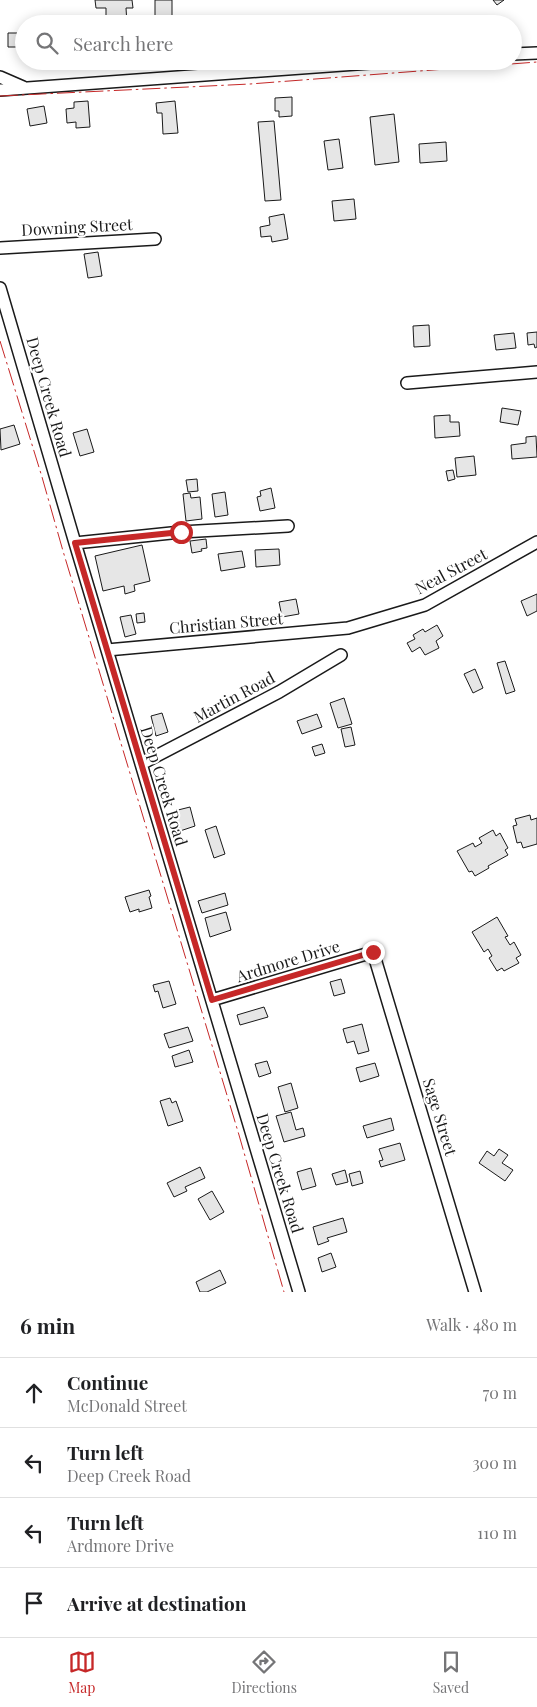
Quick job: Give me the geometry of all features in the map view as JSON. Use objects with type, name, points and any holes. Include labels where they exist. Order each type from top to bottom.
[{"type":"street","points":[[522,54],[537,53]]},
{"type":"street","points":[[0,90],[274,70]]},
{"type":"street","points":[[0,77],[25,88]]},
{"type":"street","name":"Downing Street","points":[[0,248],[156,239]]},
{"type":"street","name":"Deep Creek Road","points":[[0,288],[299,1292]]},
{"type":"street","points":[[406,382],[537,372]]},
{"type":"street","points":[[75,543],[181,532],[288,526]]},
{"type":"street","name":"Neal Street","points":[[348,628],[425,605],[537,542]]},
{"type":"street","name":"Christian Street","points":[[107,650],[348,628]]},
{"type":"street","name":"Martin Road","points":[[141,764],[279,692],[341,655]]},
{"type":"street","name":"Ardmore Drive","points":[[212,1000],[373,952]]},
{"type":"street","name":"Sage Street","points":[[373,952],[475,1292]]},
{"type":"building","points":[[95,0],[132,0],[133,8],[126,8],[126,15],[106,15],[106,8],[96,8]]},
{"type":"building","points":[[155,0],[172,0],[172,15],[155,15]]},
{"type":"building","points":[[493,0],[504,0],[497,5]]},
{"type":"building","points":[[8,33],[15,33],[15,47],[8,47]]},
{"type":"building","points":[[292,97],[292,116],[279,117],[279,111],[275,111],[275,98]]},
{"type":"building","points":[[88,101],[90,127],[76,128],[76,122],[67,123],[66,109],[74,108],[74,102]]},
{"type":"building","points":[[175,101],[178,133],[163,134],[162,113],[157,113],[156,103]]},
{"type":"building","points":[[44,106],[47,123],[30,126],[27,109]]},
{"type":"building","points":[[394,114],[399,162],[375,165],[370,117]]},
{"type":"building","points":[[274,121],[281,200],[265,201],[258,122]]},
{"type":"building","points":[[339,139],[343,168],[328,170],[324,141]]},
{"type":"building","points":[[446,142],[447,161],[420,163],[419,144]]},
{"type":"building","points":[[354,199],[356,219],[334,221],[332,201]]},
{"type":"building","points":[[284,214],[288,239],[272,242],[271,236],[261,237],[260,227],[270,225],[269,217]]},
{"type":"building","points":[[98,252],[102,276],[88,278],[84,254]]},
{"type":"building","points":[[429,325],[430,346],[414,347],[413,326]]},
{"type":"building","points":[[537,332],[537,347],[535,348],[534,344],[528,345],[527,333]]},
{"type":"building","points":[[514,333],[516,348],[496,350],[494,335]]},
{"type":"building","points":[[502,408],[521,411],[518,425],[500,422]]},
{"type":"building","points":[[450,415],[450,422],[459,422],[460,436],[435,438],[434,416]]},
{"type":"building","points":[[14,425],[20,444],[1,450],[0,429]]},
{"type":"building","points":[[87,429],[94,452],[80,456],[73,433]]},
{"type":"building","points":[[536,436],[537,457],[512,459],[511,445],[526,443],[526,437]]},
{"type":"building","points":[[474,456],[476,475],[457,477],[455,458]]},
{"type":"building","points":[[453,470],[455,479],[448,481],[446,471]]},
{"type":"building","points":[[197,479],[198,491],[188,492],[186,480]]},
{"type":"building","points":[[271,488],[275,508],[260,511],[257,497],[261,496],[260,491]]},
{"type":"building","points":[[225,492],[228,515],[215,517],[212,494]]},
{"type":"building","points":[[190,493],[191,498],[200,497],[202,519],[186,521],[183,494]]},
{"type":"building","points":[[206,539],[207,548],[192,553],[190,541]]},
{"type":"building","points":[[142,545],[150,581],[134,585],[135,591],[125,594],[124,586],[103,591],[95,556]]},
{"type":"building","points":[[279,549],[280,565],[256,567],[255,550]]},
{"type":"building","points":[[242,551],[245,567],[221,571],[218,554]]},
{"type":"building","points":[[537,594],[537,611],[527,616],[521,601]]},
{"type":"building","points":[[296,599],[299,614],[282,617],[279,602]]},
{"type":"building","points":[[144,613],[145,622],[137,623],[136,614]]},
{"type":"building","points":[[131,615],[136,634],[125,637],[120,617]]},
{"type":"building","points":[[437,625],[443,636],[436,641],[439,648],[425,655],[420,647],[412,652],[407,643],[415,639],[413,635],[423,629],[425,632]]},
{"type":"building","points":[[505,661],[515,691],[506,694],[497,663]]},
{"type":"building","points":[[475,669],[483,688],[473,693],[464,674]]},
{"type":"building","points":[[344,698],[352,724],[338,728],[330,703]]},
{"type":"building","points":[[162,713],[168,732],[156,736],[151,716]]},
{"type":"building","points":[[317,714],[322,727],[302,734],[297,721]]},
{"type":"building","points":[[351,727],[355,745],[345,747],[341,729]]},
{"type":"building","points":[[322,744],[325,753],[315,756],[312,747]]},
{"type":"building","points":[[190,807],[195,826],[180,831],[174,811]]},
{"type":"building","points":[[530,815],[531,820],[537,818],[537,844],[523,848],[521,842],[517,843],[513,826],[517,825],[515,819]]},
{"type":"building","points":[[216,826],[225,854],[214,858],[205,830]]},
{"type":"building","points":[[493,830],[496,836],[500,833],[508,848],[505,850],[508,855],[475,876],[472,871],[469,872],[457,851],[473,843],[475,847],[482,843],[479,838]]},
{"type":"building","points":[[149,890],[152,908],[139,912],[139,909],[130,912],[125,897]]},
{"type":"building","points":[[225,893],[228,905],[202,913],[198,901]]},
{"type":"building","points":[[226,912],[231,930],[210,937],[205,918]]},
{"type":"building","points":[[497,917],[508,936],[505,937],[510,945],[514,942],[521,955],[516,958],[519,963],[504,971],[502,968],[497,971],[489,958],[492,956],[488,949],[484,952],[472,932]]},
{"type":"building","points":[[341,979],[345,993],[334,996],[330,982]]},
{"type":"building","points":[[169,981],[176,1004],[163,1008],[158,991],[155,992],[153,985]]},
{"type":"building","points":[[264,1007],[268,1017],[240,1025],[237,1015]]},
{"type":"building","points":[[362,1024],[369,1051],[358,1054],[354,1041],[347,1043],[343,1029]]},
{"type":"building","points":[[188,1027],[193,1041],[169,1048],[164,1034]]},
{"type":"building","points":[[189,1050],[193,1062],[175,1067],[172,1056]]},
{"type":"building","points":[[267,1061],[271,1073],[259,1077],[255,1064]]},
{"type":"building","points":[[375,1063],[379,1076],[360,1082],[356,1068]]},
{"type":"building","points":[[291,1083],[298,1108],[285,1112],[278,1087]]},
{"type":"building","points":[[170,1098],[172,1103],[176,1101],[183,1121],[168,1126],[160,1101]]},
{"type":"building","points":[[291,1112],[296,1130],[303,1128],[305,1136],[284,1142],[276,1116]]},
{"type":"building","points":[[391,1118],[394,1130],[367,1138],[363,1126]]},
{"type":"building","points":[[400,1143],[405,1160],[381,1167],[379,1161],[383,1160],[379,1149]]},
{"type":"building","points":[[499,1149],[508,1155],[502,1163],[513,1170],[505,1181],[479,1163],[487,1151],[494,1156]]},
{"type":"building","points":[[200,1167],[205,1178],[185,1187],[187,1191],[174,1197],[167,1183]]},
{"type":"building","points":[[311,1168],[316,1186],[302,1190],[297,1172]]},
{"type":"building","points":[[345,1170],[348,1182],[336,1185],[332,1174]]},
{"type":"building","points":[[360,1171],[363,1183],[352,1186],[349,1174]]},
{"type":"building","points":[[212,1191],[224,1212],[210,1220],[198,1199]]},
{"type":"building","points":[[343,1218],[347,1232],[327,1238],[329,1241],[318,1245],[313,1227]]},
{"type":"building","points":[[331,1253],[336,1267],[322,1272],[318,1258]]},
{"type":"building","points":[[220,1270],[226,1283],[207,1292],[200,1292],[196,1282]]},
{"type":"power","points":[[522,63],[537,62]]},
{"type":"power","points":[[0,96],[250,84],[433,70]]},
{"type":"power","points":[[0,341],[239,1135],[284,1292]]},
{"type":"route","points":[[181,532],[75,543],[212,1000],[373,952]]}]
